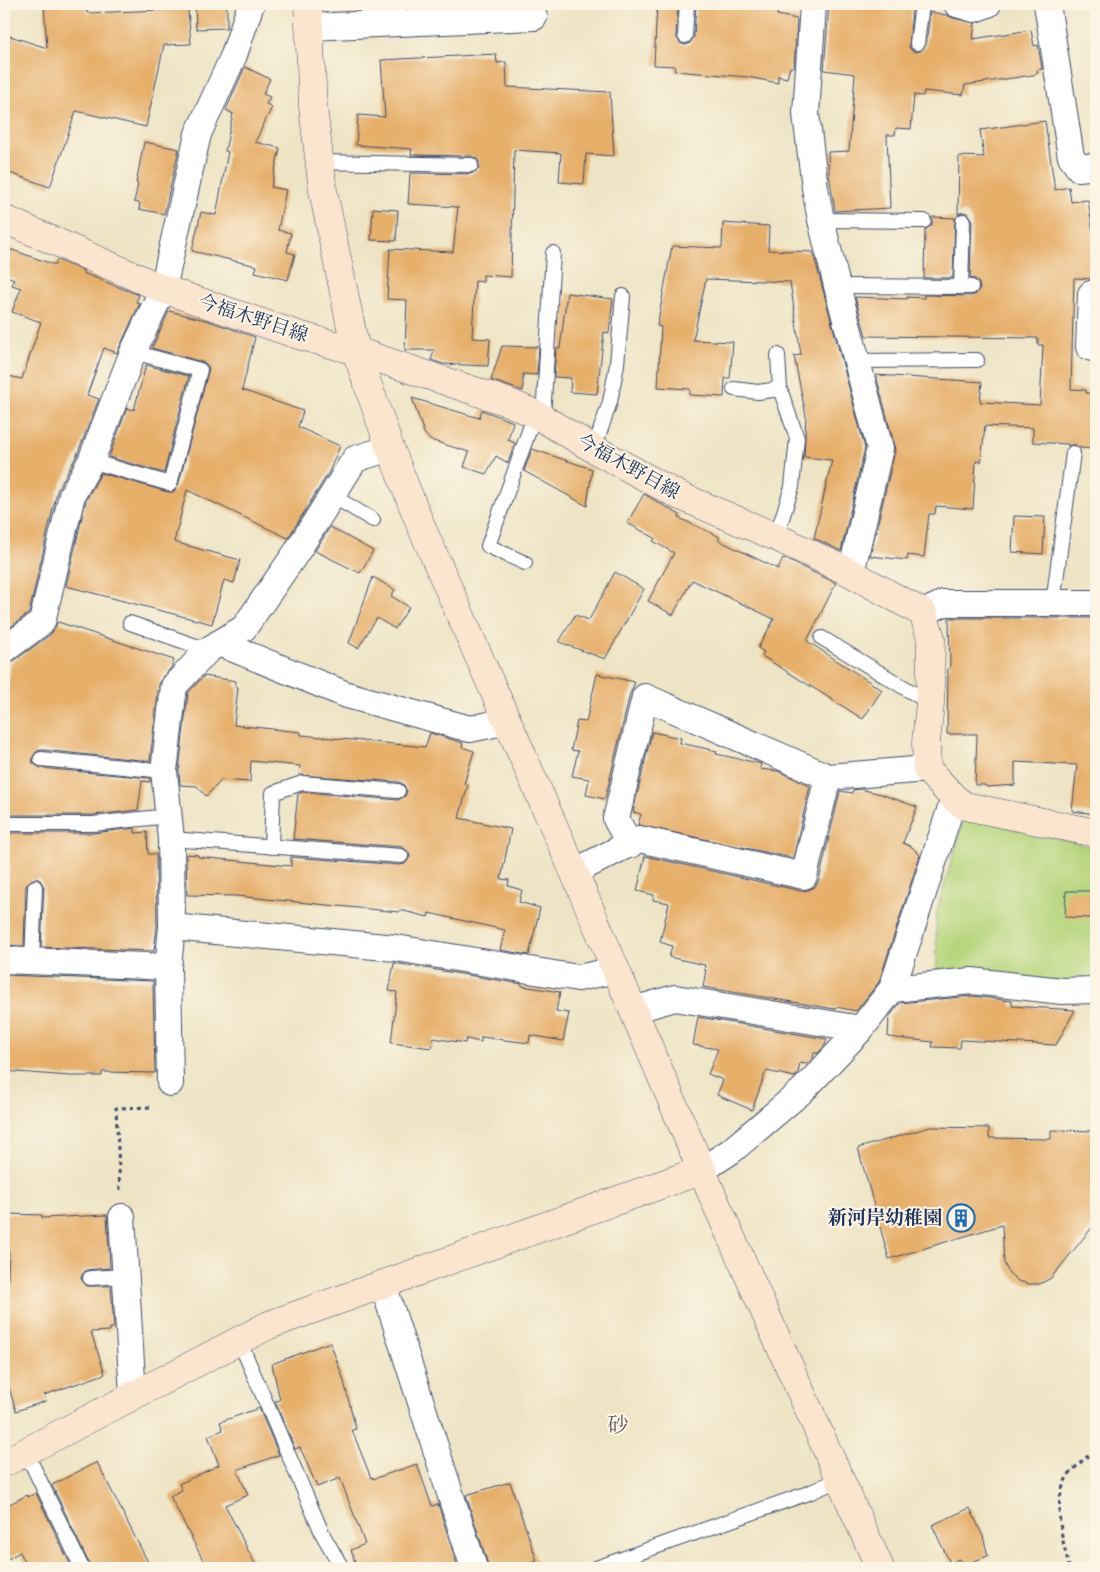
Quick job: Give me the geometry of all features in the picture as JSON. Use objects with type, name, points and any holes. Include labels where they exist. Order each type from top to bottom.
[{"type":"street","points":[[4,650],[42,622],[72,495],[91,460],[133,352],[163,289],[198,134],[234,55],[251,4]]},
{"type":"street","points":[[813,4],[806,114],[815,188],[837,286],[880,448],[851,573]]},
{"type":"street","points":[[958,4],[974,9],[988,4]]},
{"type":"street","points":[[1047,4],[1070,157],[1079,168],[1096,166]]},
{"type":"street","points":[[534,17],[309,15],[313,107],[323,191],[356,351],[390,448],[421,526],[574,872],[702,1170],[880,1568]]},
{"type":"street","name":"今福木野目線","points":[[4,219],[163,289],[298,335],[356,351],[510,403],[539,416],[594,449],[678,495],[776,537],[851,573],[923,613]]},
{"type":"street","points":[[1096,294],[1091,294],[1089,347],[1096,349]]},
{"type":"street","points":[[170,1083],[168,967],[172,927],[170,827],[164,771],[174,686],[214,646],[244,628],[296,553],[355,459],[390,448]]},
{"type":"street","points":[[1096,603],[944,603],[923,613],[931,638],[930,703],[926,742],[927,769],[954,798],[965,806],[1096,833]]},
{"type":"street","points":[[214,646],[347,695],[470,729],[508,721]]},
{"type":"street","points":[[630,845],[616,819],[645,697],[828,777],[927,769]]},
{"type":"street","points":[[574,872],[639,840],[804,876],[828,777]]},
{"type":"street","points":[[15,1457],[269,1325],[702,1170],[730,1151],[803,1090],[860,1029],[892,989],[954,798]]},
{"type":"street","points":[[172,927],[396,948],[578,978],[616,970]]},
{"type":"street","points":[[4,960],[168,967]]},
{"type":"street","points":[[892,989],[972,981],[1062,991],[1096,990]]},
{"type":"street","points":[[633,1010],[675,998],[860,1029]]},
{"type":"street","points":[[122,1217],[133,1395]]},
{"type":"street","points":[[382,1284],[474,1568]]},
{"type":"lane","points":[[685,36],[687,4]]},
{"type":"lane","points":[[917,43],[922,4]]},
{"type":"lane","points":[[319,162],[471,165]]},
{"type":"lane","points":[[821,220],[924,221]]},
{"type":"lane","points":[[837,286],[966,287],[963,220]]},
{"type":"lane","points":[[525,563],[488,546],[539,416],[553,253]]},
{"type":"lane","points":[[594,449],[610,402],[617,364],[623,296]]},
{"type":"lane","points":[[91,460],[170,484],[200,370],[133,352]]},
{"type":"lane","points":[[776,537],[792,487],[797,438],[780,389],[778,355]]},
{"type":"lane","points":[[857,361],[977,360]]},
{"type":"lane","points":[[734,389],[758,392],[780,389]]},
{"type":"lane","points":[[1052,603],[1073,453]]},
{"type":"lane","points":[[331,495],[373,520]]},
{"type":"lane","points":[[130,623],[214,646]]},
{"type":"lane","points":[[822,638],[930,703]]},
{"type":"lane","points":[[41,759],[164,771]]},
{"type":"lane","points":[[271,847],[272,793],[302,783],[398,791]]},
{"type":"lane","points":[[4,824],[93,824],[170,827],[271,847],[401,856]]},
{"type":"lane","points":[[32,962],[35,887]]},
{"type":"lane","points":[[90,1278],[125,1276]]},
{"type":"lane","points":[[239,1340],[323,1535],[342,1568]]},
{"type":"lane","points":[[15,1457],[82,1568]]},
{"type":"lane","points":[[596,1568],[811,1492],[840,1479]]},
{"type":"path","points":[[122,1217],[116,1108],[170,1107],[170,1083]]},
{"type":"path","points":[[1069,1568],[1059,1508],[1062,1490],[1069,1475],[1096,1449]]},
{"type":"green space","points":[[974,818],[1096,848],[1096,983],[937,975],[936,914],[963,822]]},
{"type":"building","points":[[44,4],[86,4],[87,13],[188,9],[191,44],[164,45],[146,127],[76,111],[50,187],[4,171],[4,34],[47,48]]},
{"type":"building","points":[[195,4],[227,4],[227,28],[196,29]]},
{"type":"building","points":[[657,4],[678,4],[676,36],[680,43],[685,45],[689,44],[694,37],[696,4],[779,4],[777,15],[797,19],[794,67],[790,67],[787,78],[778,76],[778,83],[748,77],[674,71],[675,66],[654,65]]},
{"type":"building","points":[[829,4],[909,4],[909,9],[912,10],[909,46],[911,50],[916,52],[921,51],[926,45],[930,12],[975,23],[973,39],[1031,30],[1034,46],[1038,45],[1042,69],[1037,70],[1038,73],[1033,75],[965,85],[963,95],[924,91],[923,96],[914,95],[911,129],[896,128],[895,135],[887,135],[890,208],[835,211],[829,175],[828,152],[849,151],[855,74],[824,70]]},
{"type":"building","points":[[496,54],[497,63],[506,62],[507,87],[610,92],[614,156],[586,154],[584,184],[559,182],[561,153],[514,150],[511,277],[483,275],[483,282],[475,281],[472,338],[490,339],[488,366],[443,364],[431,360],[434,350],[405,350],[407,300],[387,299],[390,249],[453,252],[458,207],[408,204],[410,173],[471,174],[479,169],[479,161],[471,156],[411,155],[412,149],[356,145],[358,115],[385,117],[381,60]]},
{"type":"building","points":[[245,67],[270,79],[263,94],[270,97],[266,104],[272,107],[255,142],[280,148],[271,187],[286,190],[278,230],[291,233],[287,252],[295,254],[288,280],[255,272],[257,266],[192,251],[201,212],[216,215],[228,152],[225,151],[233,114],[226,110]]},
{"type":"building","points":[[1045,121],[1055,190],[1069,187],[1071,202],[1088,200],[1096,252],[1096,279],[1074,278],[1071,389],[1086,390],[1086,393],[1092,393],[1091,402],[1096,402],[1096,449],[1080,448],[1074,444],[1068,446],[1068,444],[1033,442],[1033,428],[985,426],[981,462],[976,461],[973,509],[936,506],[935,514],[929,514],[924,557],[908,555],[907,560],[870,556],[895,451],[876,375],[982,382],[980,402],[1040,405],[1043,345],[1038,345],[1038,338],[866,336],[855,297],[907,299],[907,297],[924,298],[924,295],[971,296],[976,294],[980,288],[979,283],[975,279],[970,278],[972,221],[967,213],[958,214],[959,156],[984,157],[980,130]]},
{"type":"building","points":[[144,142],[179,149],[164,214],[139,209],[140,203],[134,202]]},
{"type":"building","points":[[373,208],[398,210],[396,241],[371,240]]},
{"type":"building","points":[[932,217],[955,218],[953,278],[924,278],[925,230],[932,225]]},
{"type":"building","points":[[723,223],[769,226],[768,250],[813,252],[865,448],[841,551],[814,538],[832,460],[804,457],[806,416],[794,356],[801,355],[790,282],[706,279],[693,340],[733,342],[730,378],[725,378],[724,397],[690,395],[690,389],[658,387],[661,327],[657,326],[672,246],[722,248]]},
{"type":"building","points":[[4,247],[55,265],[57,260],[84,271],[83,273],[139,295],[136,302],[140,303],[117,353],[104,348],[87,395],[99,399],[77,455],[57,491],[29,613],[4,632],[4,375],[22,379],[41,322],[12,312],[21,288],[12,285],[14,279],[4,275]]},
{"type":"building","points":[[567,293],[613,299],[609,333],[604,332],[597,394],[570,392],[571,378],[554,377],[556,348],[560,348]]},
{"type":"building","points":[[169,311],[209,321],[255,337],[242,390],[303,411],[298,427],[340,446],[329,472],[288,538],[187,490],[174,542],[240,560],[234,583],[224,580],[212,624],[66,586],[86,500],[101,473],[168,492],[173,492],[178,486],[209,368],[202,362],[152,348]]},
{"type":"building","points":[[502,346],[539,347],[537,375],[523,374],[523,391],[491,380]]},
{"type":"building","points":[[146,365],[189,376],[164,473],[109,457],[127,408],[134,410]]},
{"type":"building","points":[[412,398],[479,418],[482,410],[513,422],[508,440],[515,443],[508,463],[496,456],[486,474],[464,467],[469,452],[430,440],[424,433]]},
{"type":"building","points":[[532,449],[592,469],[587,506],[524,471]]},
{"type":"building","points":[[644,494],[680,515],[679,518],[720,537],[718,540],[778,569],[783,558],[836,583],[807,641],[882,690],[863,719],[762,656],[764,652],[758,648],[774,619],[692,580],[673,615],[648,601],[674,553],[653,541],[655,538],[627,523]]},
{"type":"building","points":[[1014,516],[1045,517],[1043,554],[1012,552]]},
{"type":"building","points":[[330,527],[373,551],[360,573],[315,551]]},
{"type":"building","points":[[615,572],[644,589],[605,659],[559,642],[575,615],[589,620]]},
{"type":"building","points":[[373,577],[395,590],[391,596],[409,607],[395,629],[377,618],[358,648],[349,643]]},
{"type":"building","points":[[949,618],[1096,618],[1096,814],[1072,811],[1077,765],[1015,762],[1015,785],[987,787],[985,785],[975,785],[977,734],[947,734],[948,669],[950,668]]},
{"type":"building","points":[[58,622],[174,660],[171,668],[163,676],[159,684],[150,761],[42,750],[37,751],[32,758],[33,763],[40,768],[150,778],[150,782],[142,781],[138,810],[93,815],[4,815],[4,720],[11,663],[51,634]]},
{"type":"building","points":[[597,674],[635,682],[630,694],[605,799],[586,795],[589,779],[572,776],[578,751],[571,750],[577,721],[586,722]]},
{"type":"building","points":[[204,676],[236,681],[235,687],[238,687],[234,725],[301,732],[301,735],[425,747],[430,733],[463,743],[462,747],[474,751],[464,784],[468,785],[459,818],[511,829],[501,879],[509,880],[508,886],[522,890],[519,902],[540,908],[529,955],[500,950],[505,930],[429,913],[428,917],[400,910],[399,912],[236,896],[187,895],[186,854],[198,855],[198,857],[291,866],[291,857],[400,865],[405,864],[410,857],[409,852],[402,847],[293,839],[298,794],[303,792],[398,800],[405,796],[407,791],[403,784],[399,782],[299,775],[300,766],[251,761],[250,782],[220,780],[206,796],[197,786],[180,785],[179,771],[188,693]]},
{"type":"building","points":[[652,732],[681,738],[680,743],[717,751],[716,754],[761,764],[760,769],[778,771],[810,786],[793,858],[638,825],[641,814],[633,812]]},
{"type":"building","points":[[860,789],[881,794],[917,807],[903,843],[912,847],[920,855],[879,982],[856,1011],[703,987],[705,965],[669,957],[672,946],[660,942],[669,903],[653,900],[654,895],[637,891],[645,856],[801,891],[808,890],[815,887],[819,880],[840,791],[852,793],[853,790]]},
{"type":"building","points":[[135,828],[135,833],[147,832],[148,854],[156,854],[157,926],[154,951],[41,947],[44,887],[40,880],[36,878],[31,880],[26,886],[24,946],[4,945],[4,833],[93,833]]},
{"type":"building","points":[[1066,891],[1092,891],[1091,918],[1065,917]]},
{"type":"building","points":[[394,963],[560,992],[556,1011],[569,1013],[563,1041],[530,1035],[529,1043],[481,1037],[481,1042],[466,1039],[465,1043],[433,1038],[432,1048],[391,1043],[397,992],[389,991]]},
{"type":"building","points":[[4,975],[153,981],[155,1073],[102,1072],[102,1076],[70,1076],[4,1071]]},
{"type":"building","points":[[972,996],[1012,1001],[1012,1006],[1075,1010],[1056,1045],[961,1040],[960,1048],[932,1047],[933,1042],[888,1037],[889,1017],[900,1003]]},
{"type":"building","points":[[698,1017],[827,1039],[825,1045],[818,1053],[814,1053],[813,1058],[807,1064],[800,1063],[795,1077],[766,1071],[752,1110],[717,1095],[723,1080],[708,1074],[718,1049],[693,1045]]},
{"type":"building","name":"新河岸幼稚園","points":[[930,1127],[989,1128],[989,1138],[1051,1139],[1051,1130],[1096,1131],[1095,1224],[1051,1278],[1040,1284],[1029,1284],[1018,1281],[1009,1273],[1004,1263],[1002,1225],[889,1259],[858,1148]]},
{"type":"building","points":[[5,1214],[42,1215],[42,1218],[107,1215],[110,1268],[86,1270],[81,1279],[87,1286],[111,1286],[114,1328],[110,1328],[110,1331],[91,1332],[105,1374],[44,1395],[46,1401],[16,1411],[4,1371],[9,1252],[4,1248]]},
{"type":"building","points":[[330,1342],[343,1378],[356,1429],[352,1430],[371,1478],[373,1477],[373,1479],[417,1464],[432,1506],[438,1504],[458,1568],[357,1568],[351,1550],[365,1544],[340,1478],[317,1487],[300,1447],[295,1449],[275,1401],[280,1400],[272,1364]]},
{"type":"building","points":[[259,1408],[279,1455],[237,1470],[248,1495],[225,1505],[257,1568],[207,1568],[170,1496],[182,1490],[179,1484],[219,1465],[208,1436],[223,1430],[220,1422]]},
{"type":"building","points":[[97,1462],[151,1568],[91,1568],[52,1485]]},
{"type":"building","points":[[510,1482],[537,1561],[515,1568],[489,1568],[466,1495]]},
{"type":"building","points":[[36,1493],[72,1568],[28,1568],[20,1552],[4,1561],[4,1507],[27,1495],[28,1497]]},
{"type":"building","points":[[970,1508],[983,1536],[988,1556],[963,1565],[959,1559],[950,1563],[932,1525]]},
{"type":"place","name":"新河岸幼稚園","points":[[961,1218]]},
{"type":"district","name":"砂","points":[[618,1426]]}]
